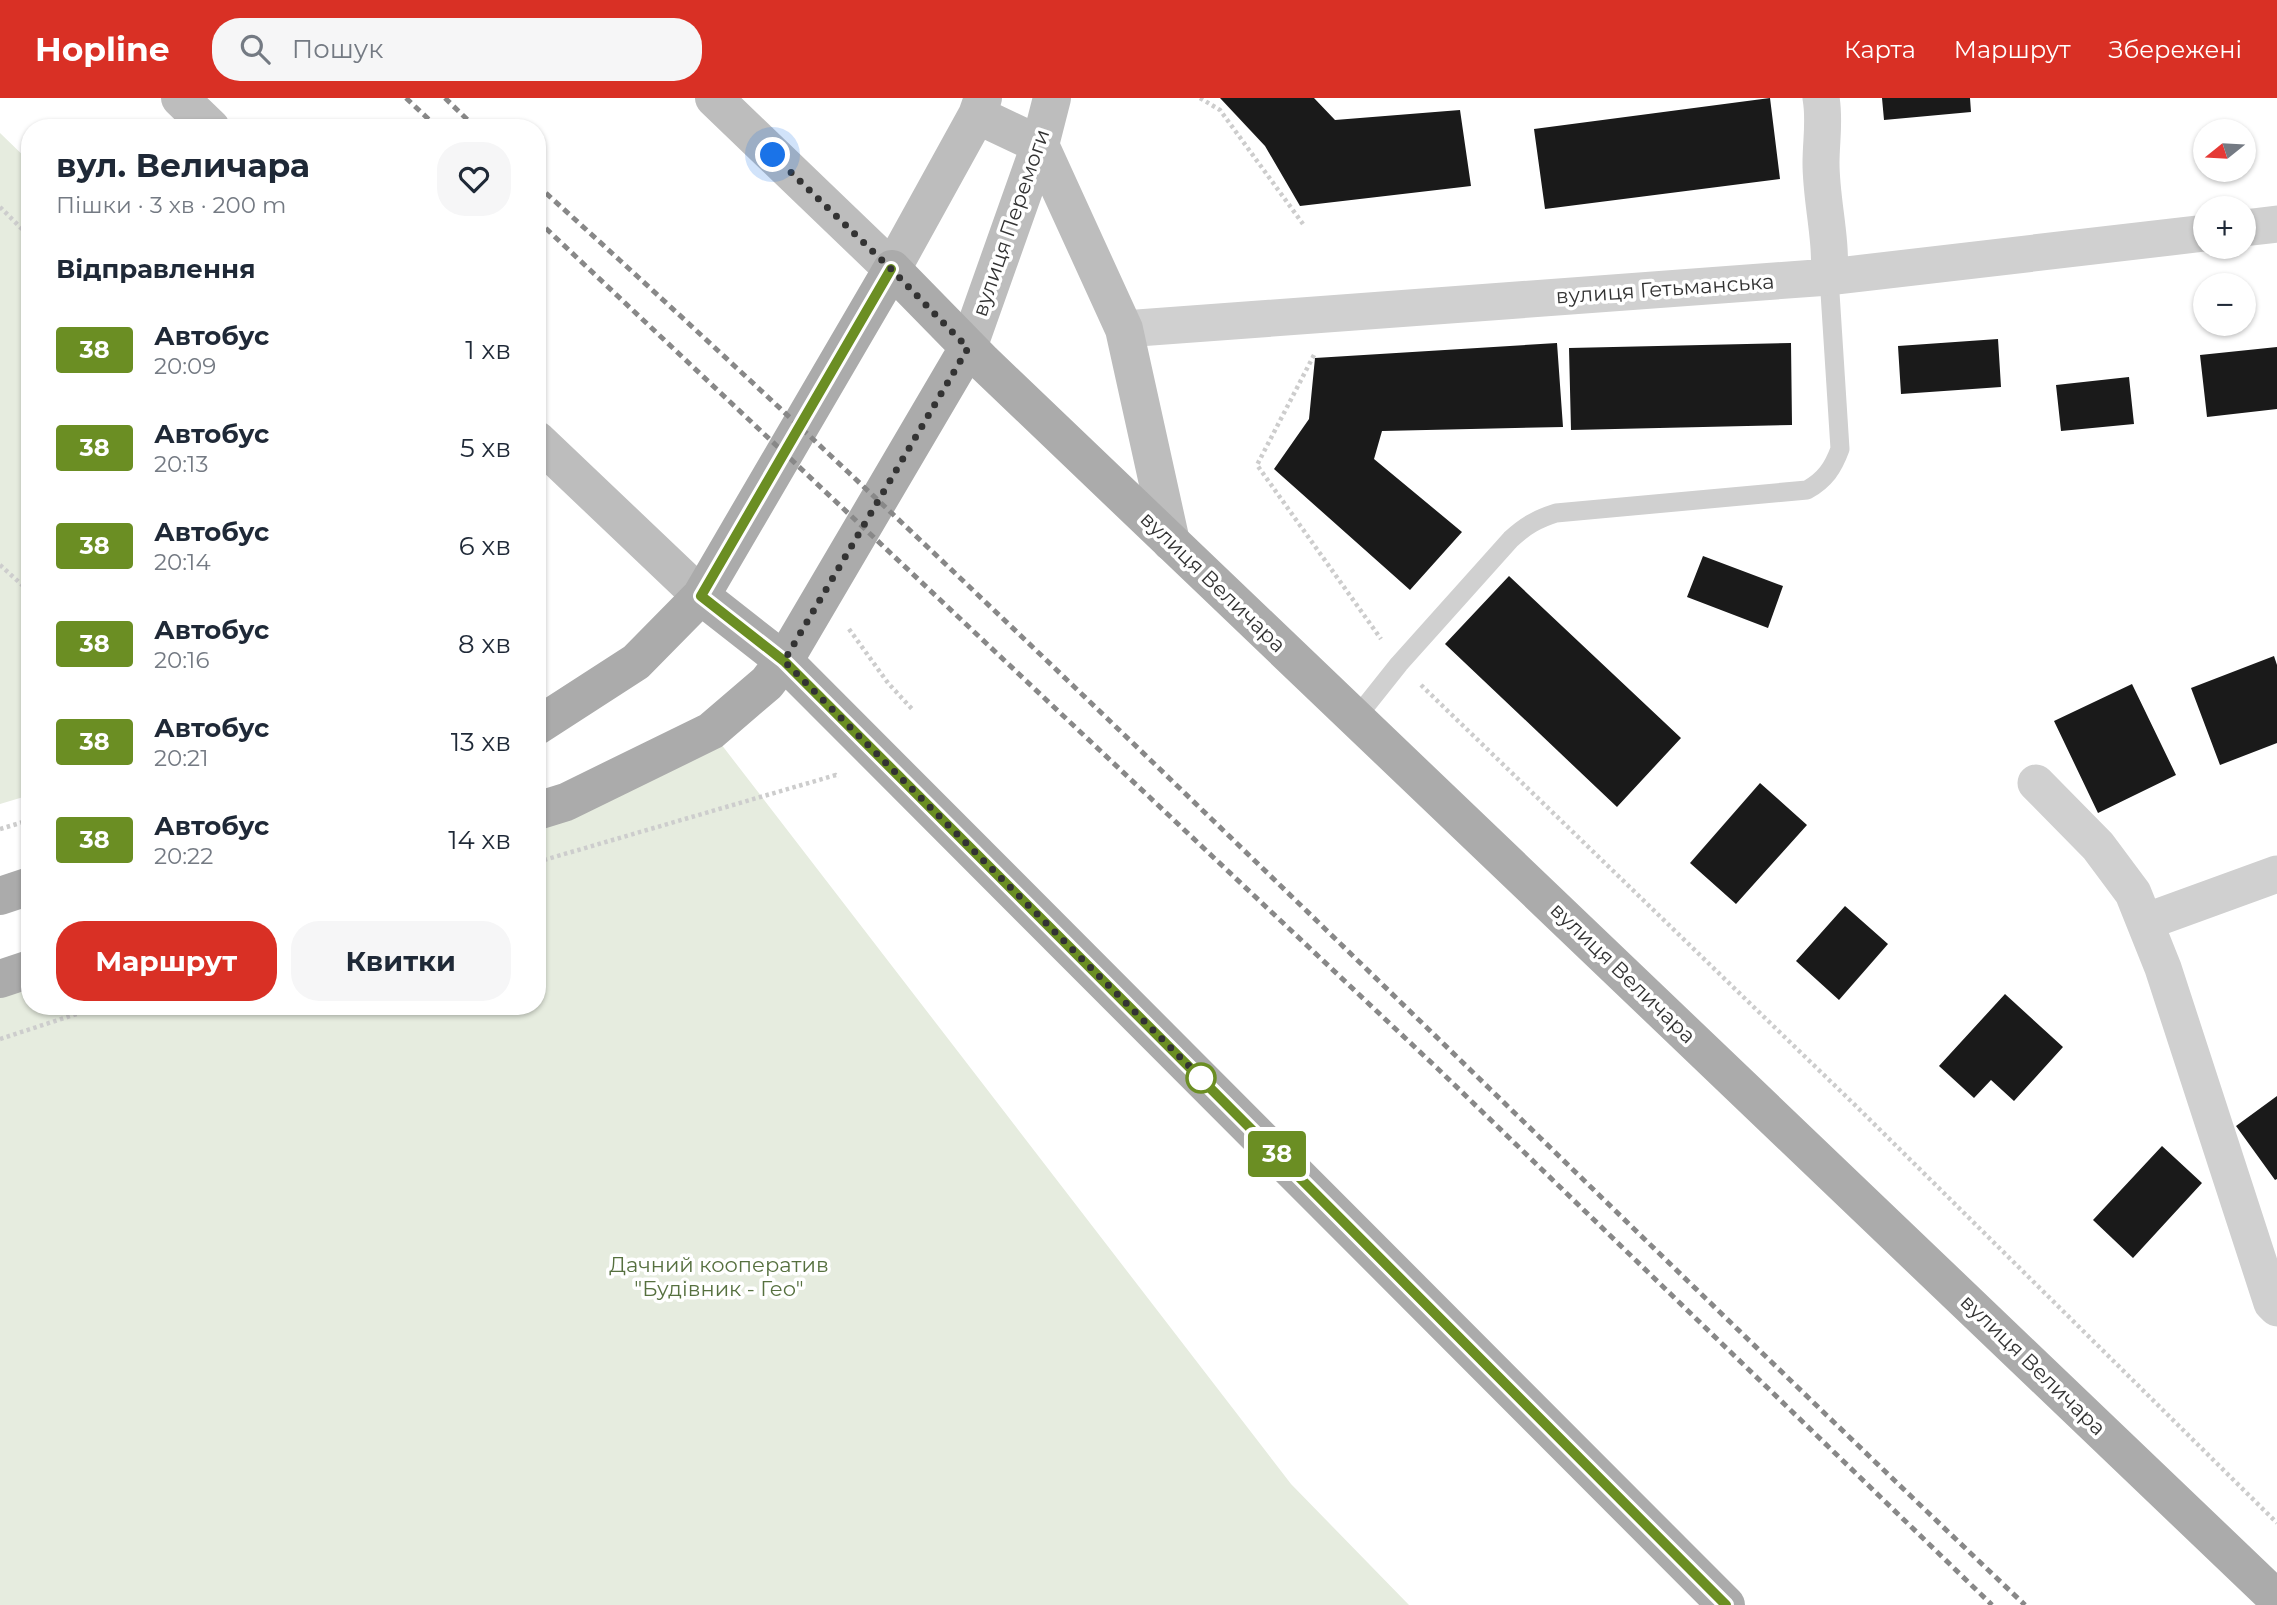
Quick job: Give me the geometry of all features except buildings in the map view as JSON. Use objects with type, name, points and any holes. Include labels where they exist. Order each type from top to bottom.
[{"type":"main road","points":[[180,98],[202,119]]},
{"type":"main road","points":[[714,98],[891,269]]},
{"type":"main road","name":"вулиця Перемоги","points":[[968,348],[1040,145],[1052,98]]},
{"type":"main road","points":[[546,720],[636,662],[701,596],[891,269],[980,106],[1040,145],[1124,329],[1171,542]]},
{"type":"main road","name":"вулиця Величара","points":[[891,269],[968,348],[2277,1599]]},
{"type":"main road","points":[[546,808],[566,802],[710,731],[768,683],[784,661],[968,348]]},
{"type":"main road","points":[[546,449],[701,596],[784,661],[1726,1605]]},
{"type":"main road","points":[[0,895],[21,889]]},
{"type":"main road","points":[[0,979],[21,972]]},
{"type":"street","points":[[1821,98],[1824,114],[1821,164],[1830,254],[1829,277]]},
{"type":"street","points":[[2256,227],[2277,224]]},
{"type":"street","name":"вулиця Гетьманська","points":[[1124,329],[1829,277],[2193,234]]},
{"type":"street","points":[[2036,783],[2098,846],[2133,893],[2163,968],[2272,1303],[2277,1308]]},
{"type":"street","points":[[2145,922],[2277,874]]},
{"type":"lane","points":[[1356,718],[1399,664],[1511,539],[1525,526],[1538,519],[1556,513],[1807,490],[1821,483],[1833,467],[1840,449],[1829,277]]},
{"type":"path","points":[[1200,98],[1220,110],[1303,224]]},
{"type":"path","points":[[0,207],[21,228]]},
{"type":"path","points":[[1317,350],[1256,465],[1399,664],[1857,1107],[2277,1522]]},
{"type":"path","points":[[0,565],[21,584]]},
{"type":"path","points":[[546,859],[836,775]]},
{"type":"path","points":[[0,829],[21,823]]},
{"type":"path","points":[[0,1039],[73,1015]]},
{"type":"green space","points":[[0,133],[21,153],[21,798],[0,804]]},
{"type":"green space","name":"Дачний кооператив \"Будівник - Гео\"","points":[[711,731],[1291,1484],[1409,1605],[0,1605],[0,979],[21,972],[21,1015],[546,1015],[546,807]]},
{"type":"railway","points":[[406,98],[428,119]]},
{"type":"railway","points":[[445,98],[467,119]]},
{"type":"railway","points":[[546,193],[727,359],[1100,712],[2025,1605]]},
{"type":"railway","points":[[546,228],[1437,1068],[1992,1605]]},
{"type":"bus line","name":"38","points":[[891,269],[701,596],[784,661],[1726,1605]]},
{"type":"route","points":[[773,155],[968,348],[784,661],[1201,1078]]}]
